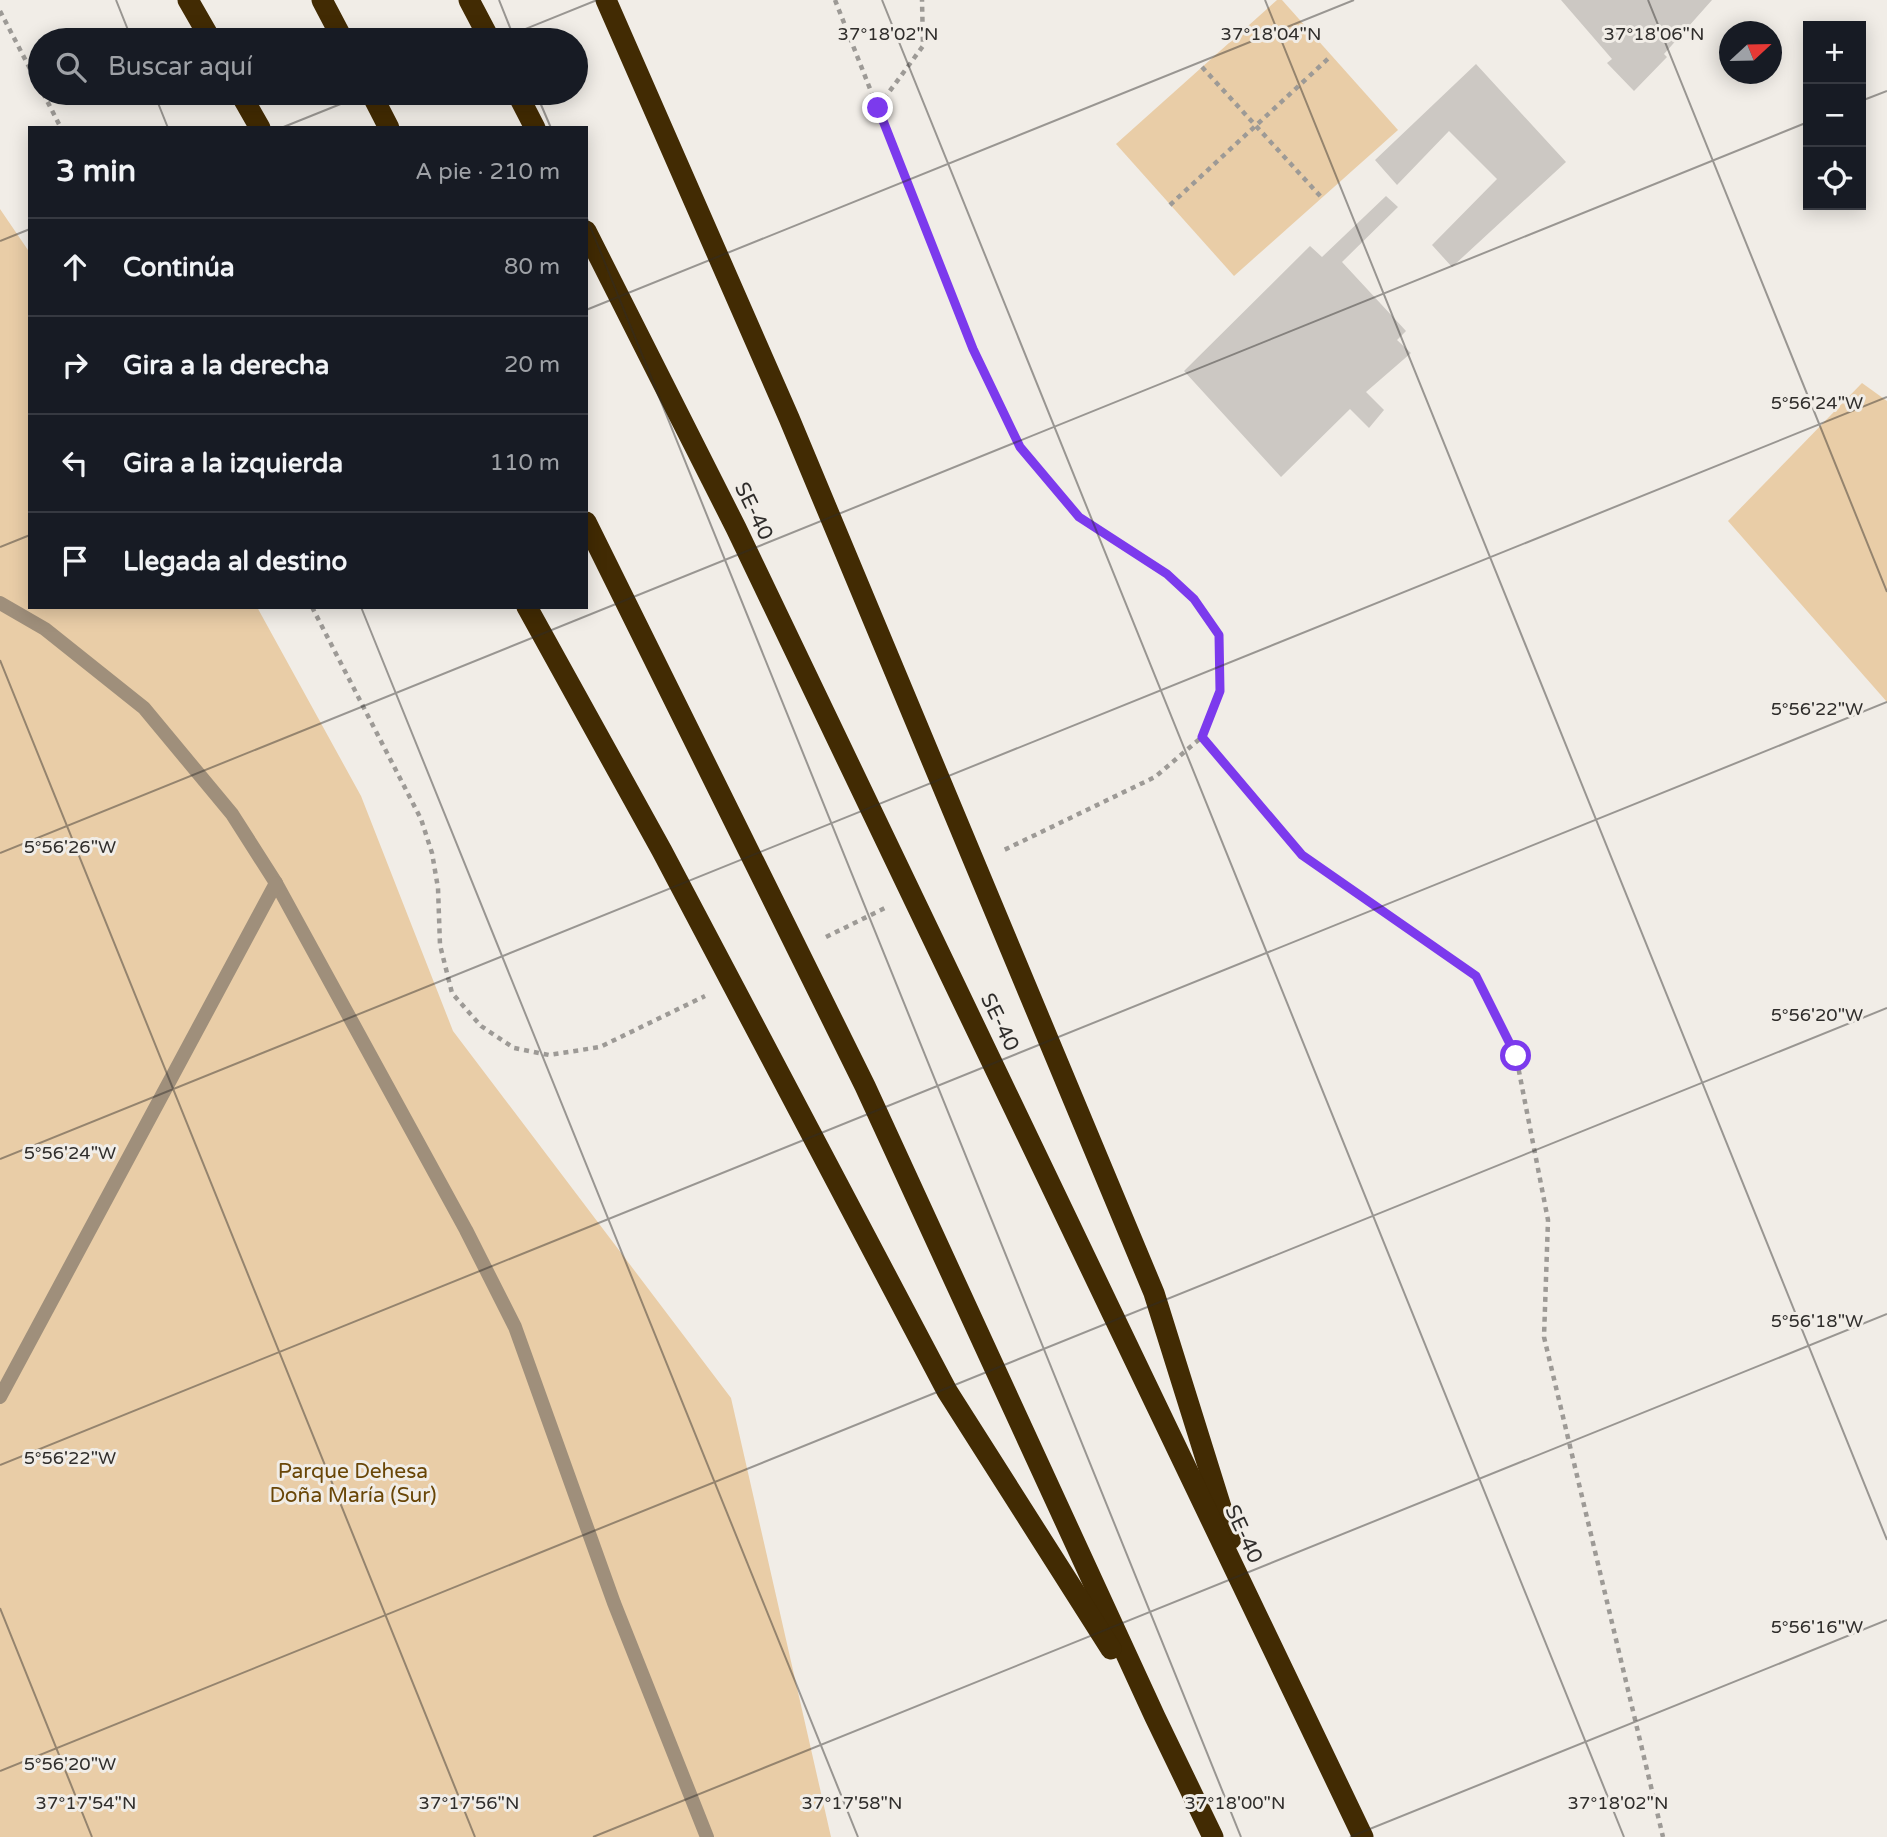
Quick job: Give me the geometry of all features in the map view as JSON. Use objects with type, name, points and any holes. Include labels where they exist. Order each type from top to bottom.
[{"type":"highway","points":[[188,0],[204,28]]},
{"type":"highway","points":[[323,0],[337,28]]},
{"type":"highway","points":[[469,0],[484,28]]},
{"type":"highway","points":[[606,0],[789,418],[1154,1293],[1253,1611]]},
{"type":"highway","points":[[247,105],[259,126]]},
{"type":"highway","points":[[377,105],[388,126]]},
{"type":"highway","points":[[523,105],[534,126]]},
{"type":"highway","name":"SE-40","points":[[588,235],[742,540],[1363,1837]]},
{"type":"highway","points":[[588,526],[865,1086],[1155,1717],[1213,1837]]},
{"type":"highway","points":[[528,609],[662,851],[947,1391],[1155,1717]]},
{"type":"lane","points":[[0,603],[45,629],[144,708],[232,814],[276,883],[466,1230],[515,1327],[614,1603],[707,1837]]},
{"type":"lane","points":[[0,1397],[276,883]]},
{"type":"path","points":[[835,0],[973,349],[1020,447],[1079,517],[1167,574],[1194,599],[1219,635],[1220,691],[1202,737],[1155,777],[995,855]]},
{"type":"path","points":[[878,108],[923,46],[922,0]]},
{"type":"path","points":[[0,11],[28,65]]},
{"type":"path","points":[[1170,205],[1331,56]]},
{"type":"path","points":[[1202,67],[1322,198]]},
{"type":"path","points":[[49,105],[60,126]]},
{"type":"path","points":[[313,609],[421,819],[432,853],[438,888],[440,945],[452,993],[481,1026],[514,1048],[549,1055],[600,1047],[711,993]]},
{"type":"path","points":[[1202,737],[1302,855],[1476,976],[1516,1056],[1548,1220],[1544,1337],[1663,1837]]},
{"type":"path","points":[[822,939],[896,903]]},
{"type":"green space","points":[[1277,0],[1282,0],[1398,130],[1234,276],[1116,144]]},
{"type":"green space","name":"Parque Dehesa Doña María (Sur)","points":[[0,209],[28,250],[28,609],[258,609],[361,796],[453,1031],[731,1398],[831,1837],[0,1837]]},
{"type":"green space","points":[[1862,383],[1887,401],[1887,702],[1728,521]]},
{"type":"building","points":[[1561,0],[1712,0],[1664,54],[1667,57],[1634,91],[1607,63],[1612,59]]},
{"type":"building","points":[[1476,64],[1566,162],[1452,267],[1432,245],[1497,179],[1449,131],[1397,185],[1375,160]]},
{"type":"building","points":[[1386,196],[1398,207],[1342,262],[1406,331],[1397,340],[1411,353],[1366,392],[1384,410],[1369,428],[1350,409],[1281,477],[1184,371],[1310,246],[1322,257]]},
{"type":"route","points":[[878,108],[973,349],[1020,447],[1079,517],[1167,574],[1194,599],[1219,635],[1220,691],[1202,737],[1302,855],[1476,976],[1516,1056]]}]
